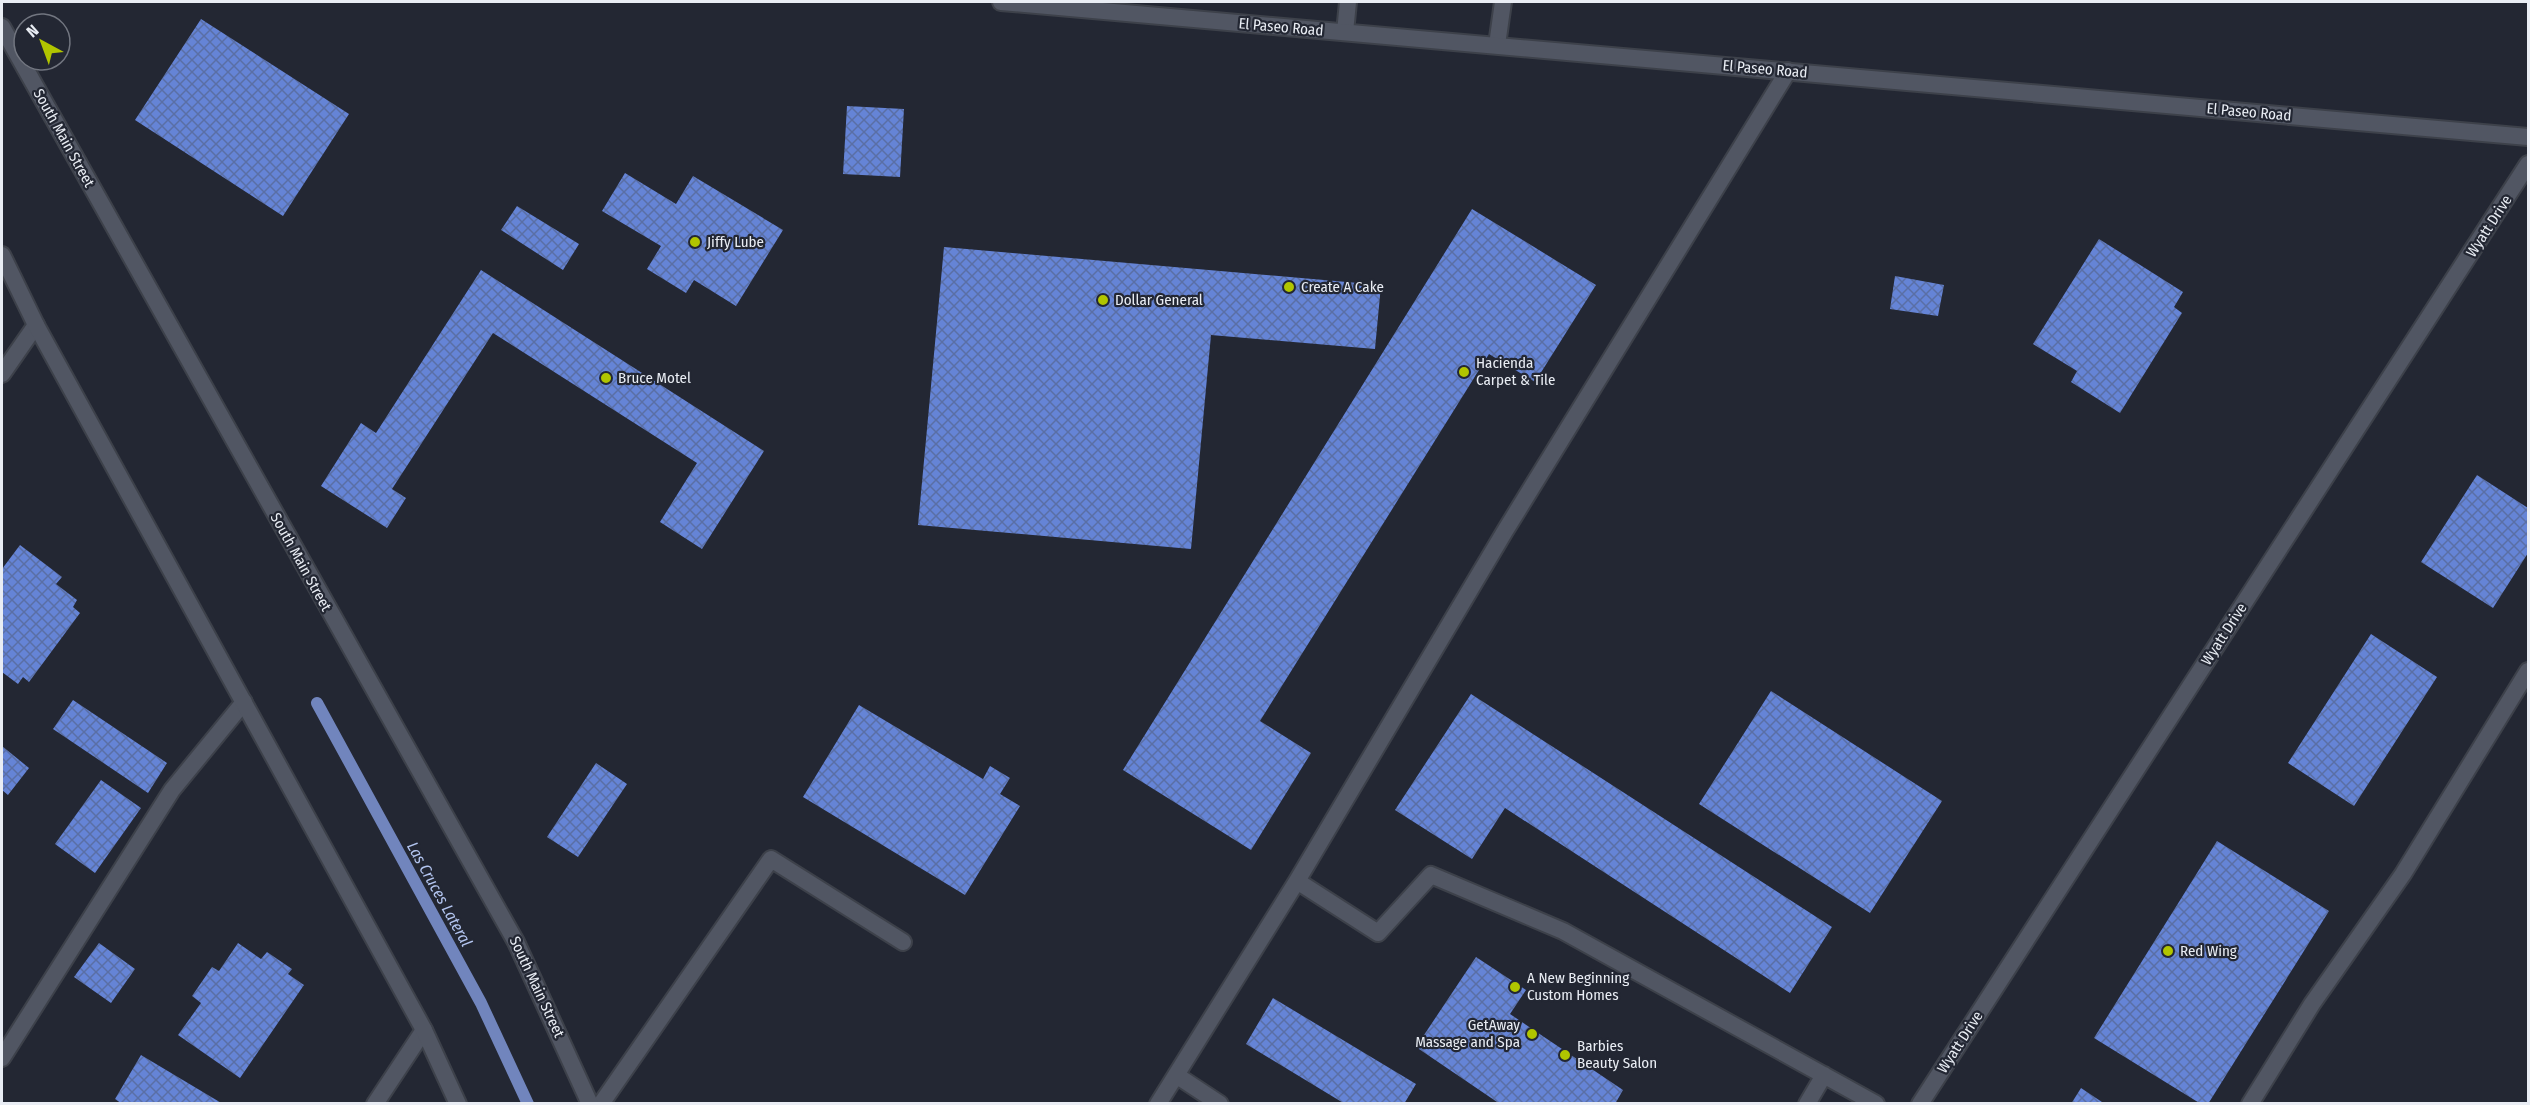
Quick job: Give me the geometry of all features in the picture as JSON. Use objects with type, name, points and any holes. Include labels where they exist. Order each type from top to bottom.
[{"type":"main road","name":"El Paseo Road","points":[[1001,2],[2529,136]]},
{"type":"main road","points":[[1345,32],[1348,2]]},
{"type":"main road","points":[[1497,45],[1503,2]]},
{"type":"main road","name":"South Main Street","points":[[2,27],[516,942],[590,1104]]},
{"type":"main road","points":[[1158,1104],[1296,881],[1511,521],[1788,71]]},
{"type":"main road","name":"Wyatt Drive","points":[[1920,1104],[2529,165]]},
{"type":"main road","points":[[2,255],[36,325],[424,1030],[458,1104]]},
{"type":"main road","points":[[2,374],[36,325]]},
{"type":"main road","points":[[2250,1104],[2312,1004],[2403,874],[2529,670]]},
{"type":"main road","points":[[2,1058],[172,790],[244,702]]},
{"type":"main road","points":[[601,1104],[771,859],[903,942]]},
{"type":"main road","points":[[1296,881],[1378,933],[1431,875],[1563,931],[1876,1104]]},
{"type":"main road","points":[[375,1104],[424,1030]]},
{"type":"main road","points":[[1807,1104],[1824,1075]]},
{"type":"main road","points":[[1176,1076],[1220,1104]]},
{"type":"building","points":[[201,19],[349,114],[283,216],[135,120]]},
{"type":"building","points":[[847,106],[904,109],[900,177],[843,174]]},
{"type":"building","points":[[625,173],[676,204],[693,176],[783,230],[736,306],[694,280],[686,293],[647,269],[661,246],[602,211]]},
{"type":"building","points":[[517,206],[579,244],[563,270],[501,230]]},
{"type":"building","points":[[1472,209],[1596,285],[1535,382],[1489,354],[1260,721],[1311,753],[1251,850],[1123,770]]},
{"type":"building","points":[[2099,239],[2183,292],[2174,307],[2182,313],[2120,413],[2071,382],[2077,371],[2033,344]]},
{"type":"building","points":[[944,247],[1381,285],[1375,349],[1211,335],[1191,549],[918,525]]},
{"type":"building","name":"Bruce Motel","points":[[481,270],[764,451],[702,549],[660,522],[697,463],[493,333],[392,489],[406,498],[387,528],[321,486],[361,423],[376,433]]},
{"type":"building","points":[[1895,276],[1944,285],[1938,316],[1890,309]]},
{"type":"building","points":[[2477,475],[2528,508],[2528,553],[2493,608],[2421,562]]},
{"type":"building","points":[[20,545],[62,577],[56,584],[77,600],[73,607],[80,613],[29,682],[23,677],[18,684],[2,672],[2,569]]},
{"type":"building","points":[[2371,634],[2437,677],[2354,806],[2288,763]]},
{"type":"building","points":[[1771,691],[1942,801],[1870,913],[1699,804]]},
{"type":"building","points":[[1471,694],[1832,927],[1790,993],[1505,808],[1472,859],[1395,810]]},
{"type":"building","points":[[73,700],[167,763],[148,793],[53,729]]},
{"type":"building","points":[[859,705],[983,779],[990,766],[1010,778],[1000,794],[1020,806],[965,895],[803,797]]},
{"type":"building","points":[[2,746],[29,768],[8,795],[2,790]]},
{"type":"building","points":[[596,763],[627,784],[578,857],[547,837]]},
{"type":"building","points":[[101,780],[141,808],[95,873],[55,844]]},
{"type":"building","points":[[2217,841],[2329,911],[2208,1104],[2201,1104],[2094,1038]]},
{"type":"building","points":[[99,943],[135,969],[111,1003],[74,977]]},
{"type":"building","points":[[238,943],[261,959],[267,952],[292,969],[288,974],[304,985],[240,1078],[178,1035],[201,1003],[192,996],[212,967],[219,971]]},
{"type":"building","points":[[1476,957],[1526,990],[1510,1014],[1623,1090],[1615,1104],[1500,1104],[1416,1047]]},
{"type":"building","points":[[1273,998],[1416,1084],[1404,1104],[1345,1104],[1246,1044]]},
{"type":"building","points":[[141,1055],[223,1104],[122,1104],[115,1099]]},
{"type":"building","points":[[2081,1088],[2105,1104],[2071,1104]]},
{"type":"waterway","name":"Las Cruces Lateral","points":[[317,703],[481,1003],[528,1104]]},
{"type":"place","name":"Jiffy Lube","points":[[695,242]]},
{"type":"place","name":"Create A Cake","points":[[1289,287]]},
{"type":"place","name":"Dollar General","points":[[1103,300]]},
{"type":"place","name":"Hacienda Carpet & Tile","points":[[1464,372]]},
{"type":"place","name":"Bruce Motel","points":[[606,378]]},
{"type":"place","name":"Red Wing","points":[[2168,951]]},
{"type":"place","name":"A New Beginning Custom Homes","points":[[1515,987]]},
{"type":"place","name":"GetAway Massage and Spa","points":[[1532,1034]]},
{"type":"place","name":"Barbies Beauty Salon","points":[[1565,1055]]}]
